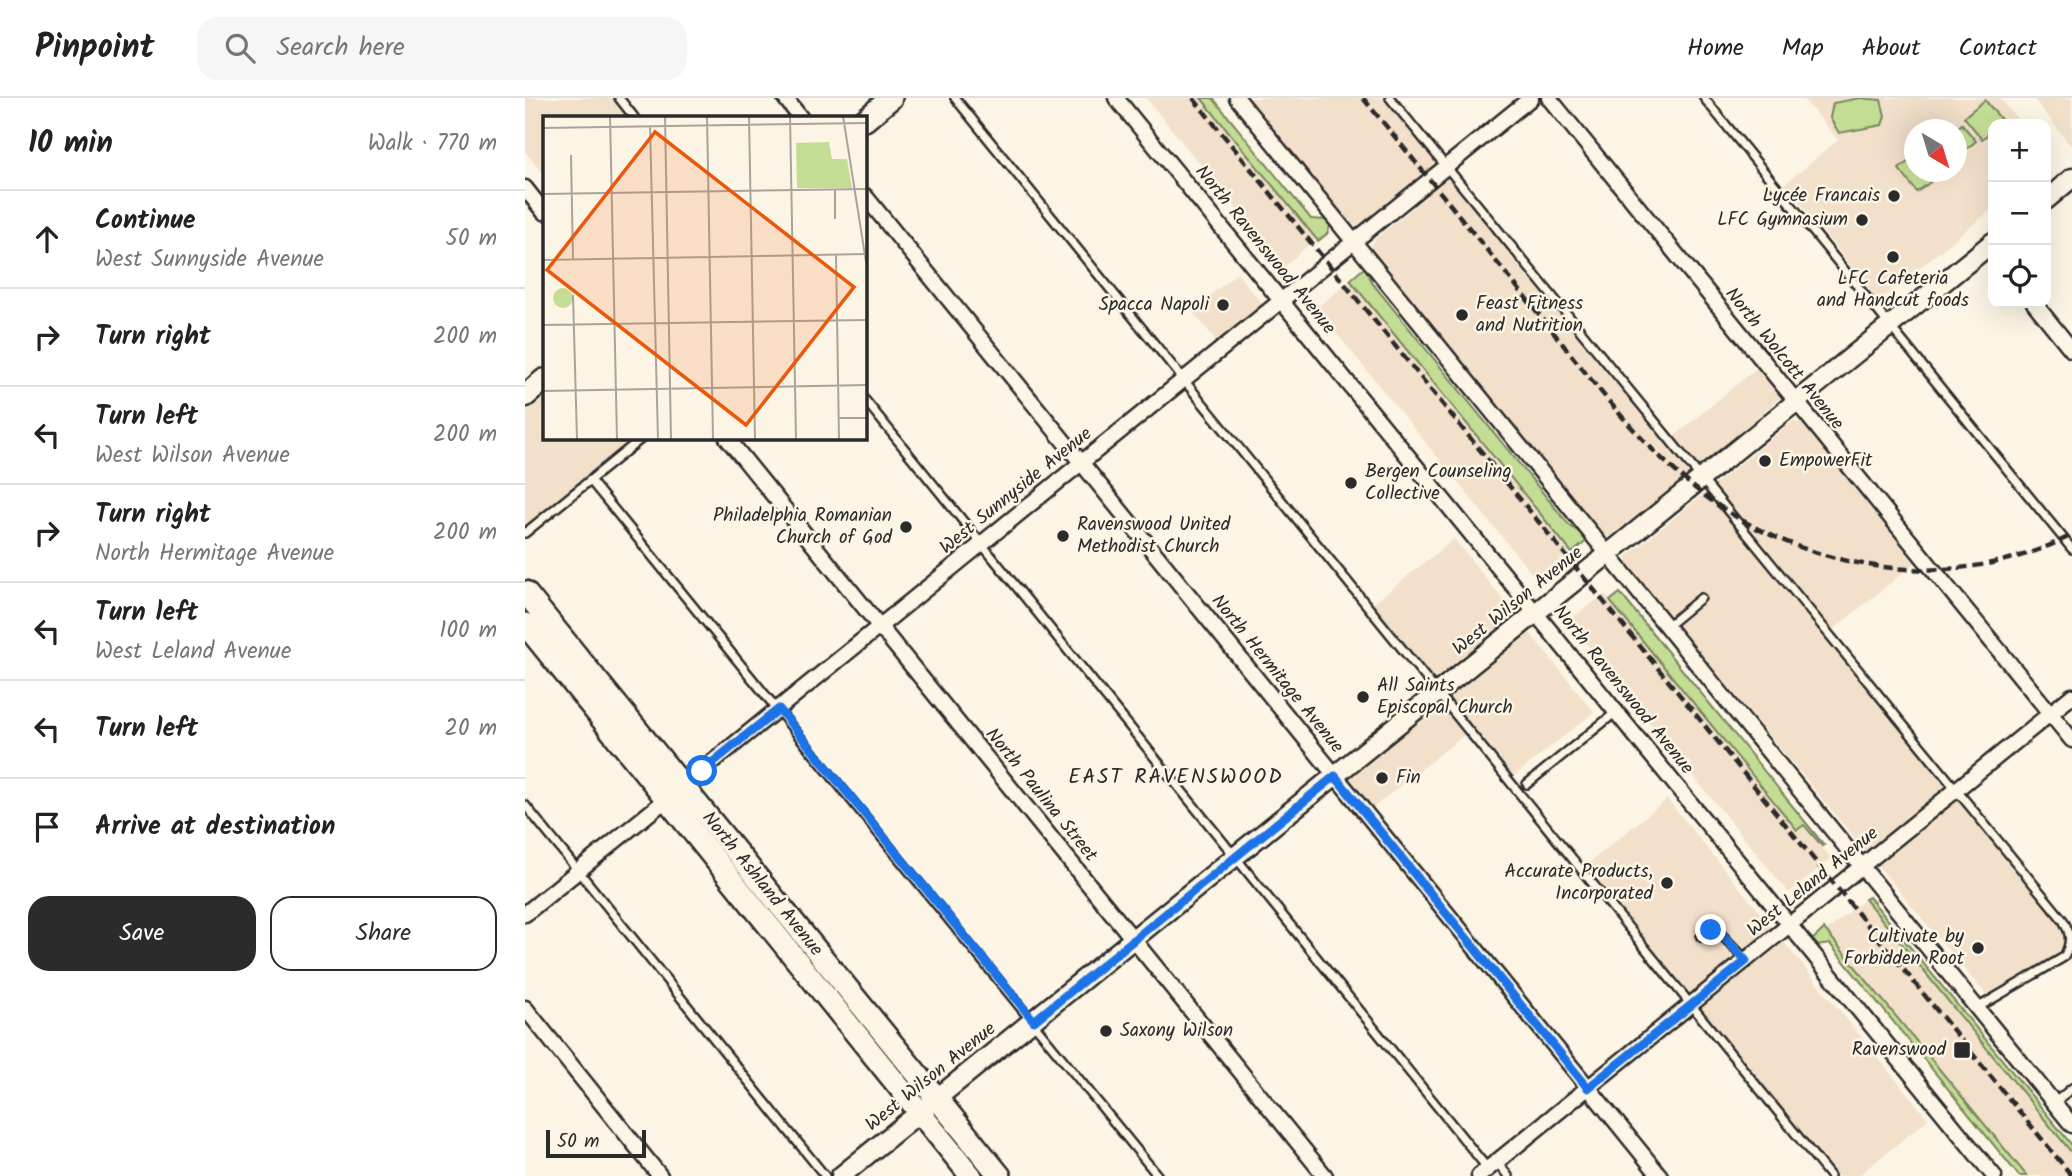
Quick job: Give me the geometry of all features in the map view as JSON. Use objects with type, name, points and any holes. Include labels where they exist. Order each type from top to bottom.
[{"type":"main road","points":[[866,119],[891,98]]},
{"type":"main road","points":[[525,395],[543,381]]},
{"type":"main road","name":"North Ashland Avenue","points":[[525,592],[1000,1176]]},
{"type":"main road","name":"North Ashland Avenue","points":[[525,624],[971,1176]]},
{"type":"street","points":[[785,98],[799,116]]},
{"type":"street","name":"North Ravenswood Avenue","points":[[1116,98],[1994,1176]]},
{"type":"street","points":[[1237,98],[1861,868],[2054,1103],[2069,1116]]},
{"type":"street","name":"West Sunnyside Avenue","points":[[525,914],[1531,98]]},
{"type":"street","name":"North Wolcott Avenue","points":[[1549,98],[2072,740]]},
{"type":"street","points":[[2051,196],[2072,178]]},
{"type":"street","points":[[525,188],[543,211]]},
{"type":"street","name":"North Hermitage Avenue","points":[[866,198],[1660,1176]]},
{"type":"street","name":"West Wilson Avenue","points":[[841,1176],[1890,326],[1988,250]]},
{"type":"street","points":[[2038,308],[2072,350]]},
{"type":"street","name":"North Paulina Street","points":[[728,439],[1325,1176]]},
{"type":"street","name":"West Leland Avenue","points":[[1488,1169],[2072,696]]},
{"type":"street","points":[[525,1008],[660,1176]]},
{"type":"lane","points":[[619,98],[633,116]]},
{"type":"lane","points":[[955,98],[1830,1176]]},
{"type":"lane","points":[[1390,98],[2071,933],[2070,946],[2064,957],[1976,1008]]},
{"type":"lane","points":[[1704,98],[2072,549]]},
{"type":"lane","points":[[866,401],[1488,1169],[1508,1176]]},
{"type":"lane","points":[[525,533],[641,439]]},
{"type":"lane","points":[[590,480],[1159,1176]]},
{"type":"lane","points":[[1666,627],[1701,598]]},
{"type":"lane","points":[[1527,784],[1616,712]]},
{"type":"lane","points":[[525,804],[825,1176]]},
{"type":"lane","points":[[1701,937],[1716,929],[1746,961]]},
{"type":"lane","points":[[2054,1103],[2072,1088]]},
{"type":"shaded area","points":[[525,98],[612,98],[627,116],[543,116],[543,174],[525,151]]},
{"type":"shaded area","points":[[1146,98],[1201,98],[1316,238],[1284,267]]},
{"type":"shaded area","points":[[1247,98],[1390,98],[1440,160],[1363,223],[1353,226]]},
{"type":"shaded area","name":"Lycée Francais","points":[[2000,98],[2017,119],[1988,119],[1988,212],[1879,301],[1785,184],[1838,140],[1804,100]]},
{"type":"shaded area","points":[[2033,98],[2072,98],[2072,147],[2051,119]]},
{"type":"shaded area","points":[[1450,173],[1671,439],[1759,366],[1783,395],[1679,484],[1608,537],[1601,534],[1370,249],[1375,239],[1426,197],[1430,190]]},
{"type":"shaded area","points":[[1237,273],[1267,310],[1221,346],[1192,311]]},
{"type":"shaded area","points":[[1351,281],[1570,551],[1537,580],[1316,308]]},
{"type":"shaded area","points":[[543,399],[543,439],[639,439],[525,531],[525,413]]},
{"type":"shaded area","points":[[1793,421],[1803,424],[1915,563],[1829,633],[2072,928],[2064,954],[1987,996],[1628,567],[1627,557],[1631,553]]},
{"type":"shaded area","points":[[1454,539],[1594,712],[1508,781],[1468,732],[1370,810],[1341,774],[1439,695],[1369,607]]},
{"type":"shaded area","points":[[1605,594],[1797,830],[1804,825],[1831,858],[1789,893],[1693,776],[1690,760],[1681,761],[1568,621]]},
{"type":"shaded area","points":[[1667,799],[1928,1119],[1858,1176],[1834,1176],[1583,868]]},
{"type":"shaded area","points":[[1865,899],[2072,1153],[2072,1176],[2027,1176],[1826,931]]},
{"type":"green space","points":[[1201,98],[1213,98],[1311,219],[1327,220],[1331,224],[1327,234],[1318,241]]},
{"type":"green space","points":[[1860,98],[1881,100],[1885,116],[1882,125],[1839,133],[1830,118],[1833,103]]},
{"type":"green space","points":[[1985,100],[2001,119],[1988,119],[1988,134],[1982,139],[1964,117]]},
{"type":"green space","points":[[1967,130],[1976,141],[1967,149]]},
{"type":"green space","points":[[1909,182],[1930,182],[1917,192]]},
{"type":"green space","points":[[1365,267],[1373,284],[1569,525],[1589,539],[1572,553],[1350,280]]},
{"type":"green space","points":[[1620,593],[1824,845],[1822,846],[1804,825],[1797,830],[1610,601]]},
{"type":"green space","points":[[1869,897],[2072,1145],[2072,1153],[1865,899]]},
{"type":"green space","points":[[1824,929],[2027,1176],[2019,1176],[1830,944],[1817,946],[1812,940]]},
{"type":"railway","points":[[1193,98],[2072,1176]]},
{"type":"railway","points":[[1363,98],[1621,416],[1683,478],[1724,509],[1770,534],[1818,553],[1869,565],[1921,570],[1973,566],[2023,555],[2072,535]]},
{"type":"place","name":"Lycée Francais","points":[[1894,196]]},
{"type":"place","name":"LFC Gymnasium","points":[[1862,220]]},
{"type":"place","name":"LFC Cafeteria and Handcut foods","points":[[1893,257]]},
{"type":"place","name":"Spacca Napoli","points":[[1223,305]]},
{"type":"place","name":"Feast Fitness and Nutrition","points":[[1462,315]]},
{"type":"place","name":"EmpowerFit","points":[[1765,461]]},
{"type":"place","name":"Bergen Counseling Collective","points":[[1351,483]]},
{"type":"place","name":"Philadelphia Romanian Church of God","points":[[906,527]]},
{"type":"place","name":"Ravenswood United Methodist Church","points":[[1063,536]]},
{"type":"place","name":"All Saints Episcopal Church","points":[[1363,697]]},
{"type":"place","name":"Fin","points":[[1382,778]]},
{"type":"place","name":"Accurate Products, Incorporated","points":[[1667,883]]},
{"type":"place","name":"Cultivate by Forbidden Root","points":[[1978,948]]},
{"type":"place","name":"Saxony Wilson","points":[[1106,1031]]},
{"type":"place","name":"Ravenswood","points":[[1962,1050]]},
{"type":"district","name":"EAST RAVENSWOOD","points":[[1176,777]]},
{"type":"route","points":[[702,771],[779,709],[1034,1021],[1335,776],[1588,1088],[1746,961],[1720,932],[1711,930]]}]
